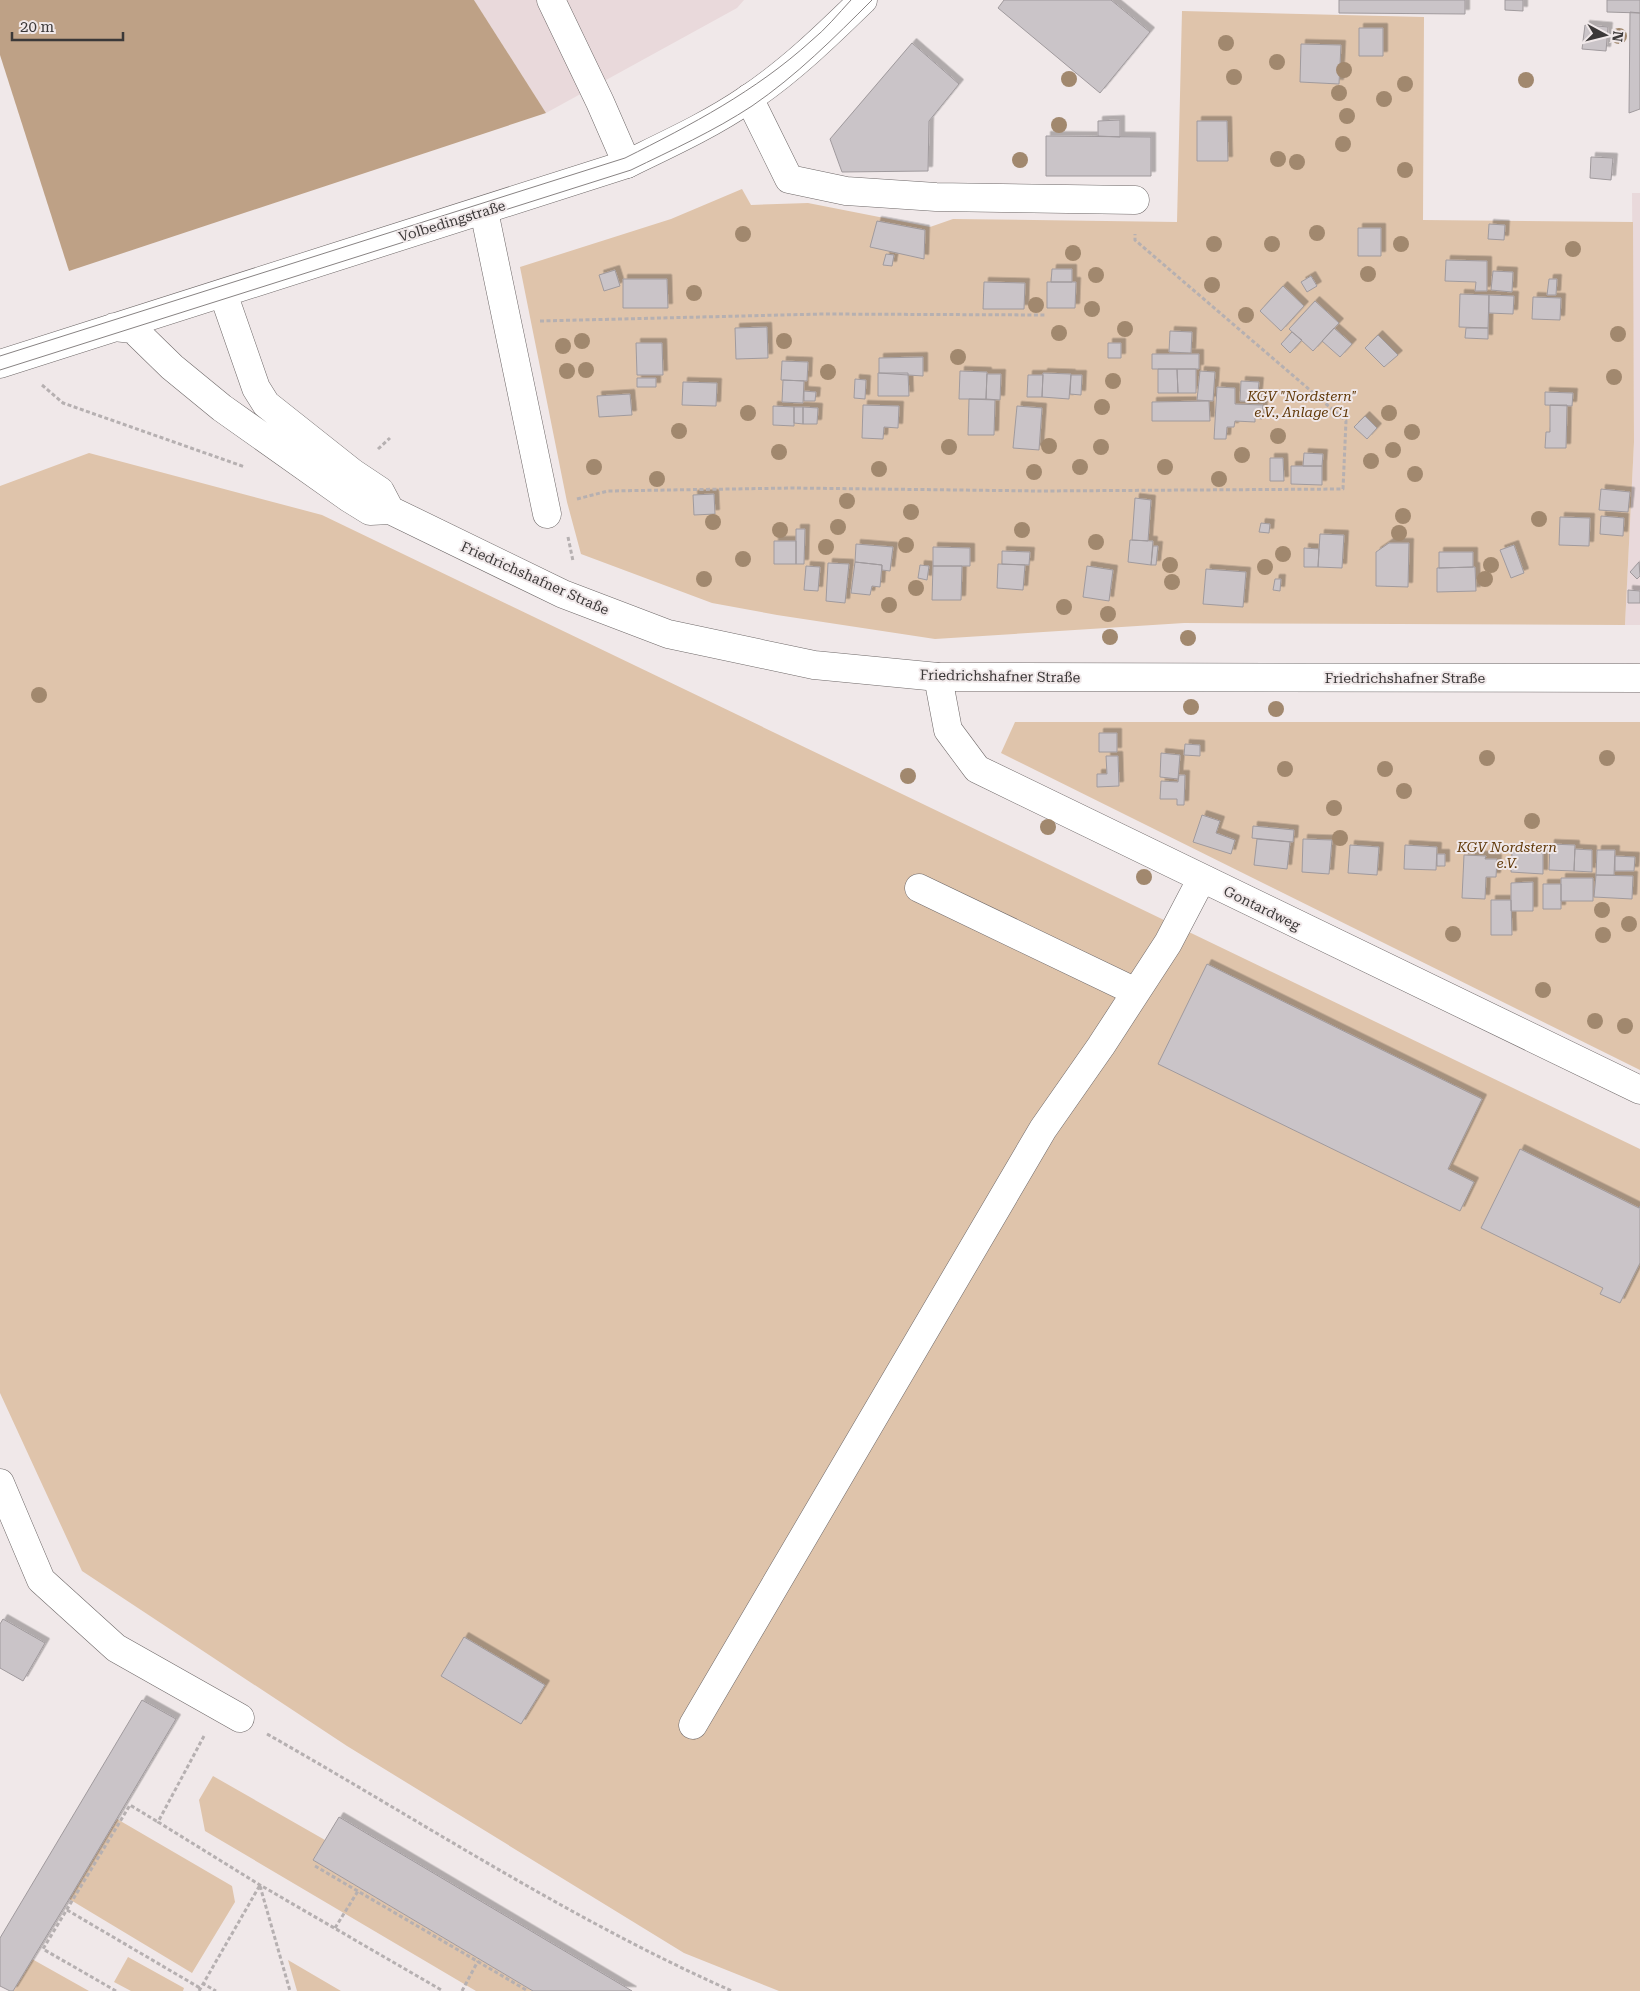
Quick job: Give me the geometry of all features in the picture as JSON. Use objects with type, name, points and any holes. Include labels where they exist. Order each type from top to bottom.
[{"type":"main road","points":[[551,0],[627,164]]},
{"type":"main road","name":"Volbedingstraße","points":[[6,362],[627,164],[706,126],[749,98],[816,46],[863,0]]},
{"type":"main road","points":[[749,98],[789,180],[846,192],[936,197],[1135,200]]},
{"type":"main road","points":[[484,210],[547,514]]},
{"type":"main road","points":[[223,293],[256,388],[266,404],[352,473],[380,490],[390,510]]},
{"type":"main road","name":"Friedrichshafner Straße","points":[[114,328],[133,329],[172,367],[222,408],[370,511],[390,510],[563,594],[668,634],[814,665],[938,677],[1640,678]]},
{"type":"main road","name":"Gontardweg","points":[[938,677],[948,730],[977,769],[1640,1090]]},
{"type":"main road","points":[[693,1725],[1043,1129],[1168,943],[1202,878]]},
{"type":"main road","points":[[918,888],[1136,992]]},
{"type":"main road","points":[[0,1483],[41,1580],[116,1648],[230,1713]]},
{"type":"path","points":[[576,500],[608,491],[784,488],[1041,492],[1342,489],[1346,422],[1136,240],[1135,200]]},
{"type":"path","points":[[532,322],[822,314],[1046,315]]},
{"type":"path","points":[[6,362],[63,403],[250,469]]},
{"type":"path","points":[[158,1822],[230,1713],[508,1877],[667,1962],[732,1991]]},
{"type":"path","points":[[116,1991],[43,1949],[130,1806],[260,1885],[443,1991]]},
{"type":"path","points":[[314,1866],[528,1991]]},
{"type":"path","points":[[66,1910],[199,1990],[260,1885]]},
{"type":"path","points":[[260,1885],[290,1991]]},
{"type":"path","points":[[335,1928],[358,1891]]},
{"type":"path","points":[[462,1991],[478,1961]]},
{"type":"path","points":[[202,1983],[216,1991]]},
{"type":"shaded area","points":[[0,0],[474,0],[546,113],[69,271],[0,55]]},
{"type":"shaded area","points":[[474,0],[744,0],[737,8],[546,113]]},
{"type":"shaded area","points":[[1632,193],[1640,193],[1640,625],[1625,625],[1634,442]]},
{"type":"green space","name":"KGV \"Nordstern\" e.V., Anlage C1","points":[[1182,11],[1424,17],[1423,220],[1633,222],[1634,442],[1625,625],[1184,623],[935,639],[712,603],[581,554],[567,502],[520,267],[671,219],[742,189],[751,205],[808,203],[930,227],[953,219],[1177,222]]},
{"type":"green space","points":[[89,453],[322,515],[1640,1149],[1640,1991],[779,1991],[684,1953],[347,1746],[82,1571],[0,1393],[0,486]]},
{"type":"green space","name":"KGV Nordstern e.V.","points":[[1015,722],[1640,722],[1640,1070],[1001,753]]},
{"type":"green space","points":[[213,1776],[325,1840],[313,1860],[533,1991],[476,1991],[205,1831],[199,1800]]},
{"type":"green space","points":[[117,1819],[232,1886],[235,1902],[192,1973],[69,1899]]},
{"type":"green space","points":[[128,1957],[184,1988],[183,1991],[131,1991],[114,1982]]},
{"type":"green space","points":[[32,1959],[89,1991],[13,1991]]},
{"type":"green space","points":[[288,1960],[341,1991],[297,1991]]},
{"type":"building","points":[[1004,0],[1111,0],[1150,32],[1100,93],[998,8]]},
{"type":"building","points":[[1339,0],[1465,0],[1465,14],[1339,13]]},
{"type":"building","points":[[1505,0],[1523,0],[1523,11],[1505,10]]},
{"type":"building","points":[[1607,0],[1640,0],[1640,13],[1607,12]]},
{"type":"building","points":[[1630,12],[1640,13],[1640,109],[1629,113]]},
{"type":"building","points":[[1585,25],[1608,27],[1606,51],[1582,49]]},
{"type":"building","points":[[1359,28],[1383,28],[1383,56],[1359,56]]},
{"type":"building","points":[[912,43],[959,84],[929,121],[928,171],[842,172],[830,139]]},
{"type":"building","points":[[1301,44],[1341,45],[1339,84],[1300,82]]},
{"type":"building","points":[[1120,120],[1120,137],[1098,136],[1098,121]]},
{"type":"building","points":[[1197,121],[1227,121],[1228,161],[1197,161]]},
{"type":"building","points":[[1046,136],[1151,137],[1151,176],[1046,176]]},
{"type":"building","points":[[1591,157],[1613,158],[1611,180],[1590,178]]},
{"type":"building","points":[[877,221],[925,230],[924,259],[870,247]]},
{"type":"building","points":[[1489,224],[1505,225],[1504,240],[1488,239]]},
{"type":"building","points":[[1358,228],[1381,228],[1381,256],[1358,256]]},
{"type":"building","points":[[886,254],[894,255],[892,266],[883,265]]},
{"type":"building","points":[[1446,260],[1487,261],[1487,291],[1475,291],[1476,282],[1445,281]]},
{"type":"building","points":[[1052,269],[1072,269],[1072,282],[1051,282]]},
{"type":"building","points":[[615,270],[620,286],[604,291],[599,275]]},
{"type":"building","points":[[1493,271],[1513,272],[1512,292],[1491,290]]},
{"type":"building","points":[[1311,276],[1317,286],[1307,292],[1301,282]]},
{"type":"building","points":[[623,279],[667,279],[668,308],[623,308]]},
{"type":"building","points":[[1549,279],[1557,279],[1556,295],[1547,295]]},
{"type":"building","points":[[984,282],[1025,283],[1024,309],[983,309]]},
{"type":"building","points":[[1047,282],[1076,282],[1075,308],[1047,308]]},
{"type":"building","points":[[1283,286],[1304,306],[1281,331],[1260,311]]},
{"type":"building","points":[[1460,294],[1489,295],[1488,328],[1459,327]]},
{"type":"building","points":[[1489,295],[1514,296],[1513,314],[1489,313]]},
{"type":"building","points":[[1533,297],[1561,298],[1560,320],[1532,319]]},
{"type":"building","points":[[1315,301],[1339,323],[1313,351],[1289,329]]},
{"type":"building","points":[[767,327],[768,358],[736,359],[735,328]]},
{"type":"building","points":[[1334,328],[1352,344],[1340,357],[1322,341]]},
{"type":"building","points":[[1466,328],[1488,328],[1488,339],[1465,338]]},
{"type":"building","points":[[1170,331],[1192,332],[1191,353],[1169,352]]},
{"type":"building","points":[[1292,332],[1302,340],[1290,353],[1281,344]]},
{"type":"building","points":[[1378,335],[1398,355],[1384,367],[1365,348]]},
{"type":"building","points":[[636,343],[662,343],[663,375],[637,375]]},
{"type":"building","points":[[1108,343],[1121,343],[1121,358],[1108,358]]},
{"type":"building","points":[[1152,354],[1199,354],[1199,369],[1152,369]]},
{"type":"building","points":[[923,357],[923,376],[879,373],[879,358]]},
{"type":"building","points":[[782,361],[808,362],[807,381],[781,380]]},
{"type":"building","points":[[1158,369],[1177,369],[1178,393],[1158,393]]},
{"type":"building","points":[[1177,369],[1196,369],[1196,393],[1178,393]]},
{"type":"building","points":[[960,371],[987,372],[986,399],[959,399]]},
{"type":"building","points":[[1200,371],[1215,372],[1213,401],[1197,400]]},
{"type":"building","points":[[878,373],[908,373],[909,396],[878,396]]},
{"type":"building","points":[[1043,373],[1071,374],[1069,399],[1042,397]]},
{"type":"building","points":[[987,374],[1001,374],[1000,400],[986,399]]},
{"type":"building","points":[[1028,375],[1043,375],[1042,397],[1027,397]]},
{"type":"building","points":[[1071,375],[1082,375],[1081,395],[1070,394]]},
{"type":"building","points":[[637,378],[656,378],[656,387],[637,387]]},
{"type":"building","points":[[855,379],[866,380],[865,399],[854,398]]},
{"type":"building","points":[[783,380],[804,381],[803,403],[782,402]]},
{"type":"building","points":[[1241,381],[1259,382],[1257,402],[1240,401]]},
{"type":"building","points":[[683,382],[717,383],[716,406],[682,405]]},
{"type":"building","points":[[1217,387],[1235,388],[1235,404],[1263,405],[1262,419],[1255,418],[1255,422],[1235,421],[1234,427],[1227,427],[1226,439],[1214,439]]},
{"type":"building","points":[[804,391],[816,392],[815,401],[804,401]]},
{"type":"building","points":[[1545,392],[1573,393],[1572,406],[1545,405]]},
{"type":"building","points":[[630,394],[632,415],[599,417],[597,396]]},
{"type":"building","points":[[969,399],[995,400],[994,435],[968,435]]},
{"type":"building","points":[[1209,401],[1210,421],[1152,421],[1152,402]]},
{"type":"building","points":[[863,405],[899,406],[898,428],[884,427],[883,439],[862,438]]},
{"type":"building","points":[[1550,405],[1567,405],[1566,448],[1545,448],[1546,432],[1550,432]]},
{"type":"building","points":[[773,406],[794,407],[794,426],[773,425]]},
{"type":"building","points":[[1017,406],[1042,408],[1039,450],[1013,448]]},
{"type":"building","points":[[794,407],[803,407],[803,424],[794,423]]},
{"type":"building","points":[[803,407],[818,408],[817,424],[803,424]]},
{"type":"building","points":[[1365,416],[1377,428],[1367,439],[1354,427]]},
{"type":"building","points":[[1304,453],[1323,454],[1322,466],[1303,466]]},
{"type":"building","points":[[1270,458],[1283,458],[1284,481],[1270,481]]},
{"type":"building","points":[[1291,466],[1322,466],[1322,485],[1291,484]]},
{"type":"building","points":[[1601,489],[1630,492],[1628,512],[1599,510]]},
{"type":"building","points":[[714,494],[715,514],[694,515],[693,495]]},
{"type":"building","points":[[1135,498],[1151,500],[1148,541],[1132,540]]},
{"type":"building","points":[[1601,516],[1624,518],[1623,536],[1600,534]]},
{"type":"building","points":[[1560,517],[1590,518],[1589,546],[1559,545]]},
{"type":"building","points":[[1261,523],[1270,524],[1269,533],[1259,532]]},
{"type":"building","points":[[796,529],[805,529],[804,564],[796,564]]},
{"type":"building","points":[[1320,534],[1344,535],[1342,568],[1318,567]]},
{"type":"building","points":[[1130,540],[1153,541],[1151,565],[1128,562]]},
{"type":"building","points":[[774,541],[796,541],[796,564],[774,564]]},
{"type":"building","points":[[1389,543],[1409,543],[1408,587],[1376,586],[1376,552]]},
{"type":"building","points":[[856,544],[893,547],[890,571],[882,570],[882,565],[855,562]]},
{"type":"building","points":[[1514,545],[1524,573],[1511,578],[1500,550]]},
{"type":"building","points":[[1153,546],[1158,546],[1156,565],[1151,565]]},
{"type":"building","points":[[933,547],[970,548],[970,566],[933,566]]},
{"type":"building","points":[[1304,548],[1319,549],[1318,567],[1304,567]]},
{"type":"building","points":[[1002,551],[1030,552],[1029,565],[1002,564]]},
{"type":"building","points":[[1439,552],[1473,552],[1473,567],[1439,568]]},
{"type":"building","points":[[855,562],[882,565],[880,587],[872,586],[870,595],[851,593]]},
{"type":"building","points":[[1639,562],[1640,576],[1637,579],[1630,572]]},
{"type":"building","points":[[828,563],[849,564],[845,603],[826,601]]},
{"type":"building","points":[[998,564],[1025,565],[1023,590],[997,588]]},
{"type":"building","points":[[920,565],[929,566],[927,580],[918,578]]},
{"type":"building","points":[[806,566],[820,567],[818,591],[804,590]]},
{"type":"building","points":[[933,566],[962,566],[961,600],[932,600]]},
{"type":"building","points":[[1087,566],[1113,570],[1109,601],[1083,597]]},
{"type":"building","points":[[1475,567],[1476,591],[1437,592],[1437,568]]},
{"type":"building","points":[[1206,569],[1246,572],[1243,607],[1203,604]]},
{"type":"building","points":[[1275,579],[1281,579],[1280,591],[1273,590]]},
{"type":"building","points":[[1628,590],[1640,591],[1640,603],[1628,603]]},
{"type":"building","points":[[1099,733],[1117,733],[1117,752],[1099,752]]},
{"type":"building","points":[[1185,744],[1200,745],[1200,756],[1184,755]]},
{"type":"building","points":[[1161,753],[1180,755],[1178,779],[1160,777]]},
{"type":"building","points":[[1106,756],[1118,756],[1119,786],[1097,787],[1097,774],[1107,774]]},
{"type":"building","points":[[1179,775],[1185,775],[1184,805],[1177,805],[1177,799],[1160,799],[1161,781],[1178,782]]},
{"type":"building","points":[[1202,815],[1220,821],[1216,833],[1235,840],[1231,854],[1193,842]]},
{"type":"building","points":[[1253,826],[1294,830],[1293,842],[1252,838]]},
{"type":"building","points":[[1257,839],[1290,842],[1287,869],[1254,865]]},
{"type":"building","points":[[1303,839],[1332,840],[1329,874],[1302,872]]},
{"type":"building","points":[[1550,844],[1575,845],[1574,871],[1549,870]]},
{"type":"building","points":[[1350,845],[1379,847],[1377,875],[1348,873]]},
{"type":"building","points":[[1405,845],[1437,847],[1436,870],[1404,869]]},
{"type":"building","points":[[1575,849],[1592,850],[1592,872],[1574,871]]},
{"type":"building","points":[[1597,850],[1615,850],[1614,875],[1596,875]]},
{"type":"building","points":[[1512,852],[1543,853],[1543,874],[1511,872]]},
{"type":"building","points":[[1437,854],[1445,854],[1445,866],[1437,866]]},
{"type":"building","points":[[1464,855],[1486,856],[1485,859],[1497,859],[1496,877],[1486,877],[1485,899],[1462,898]]},
{"type":"building","points":[[1615,856],[1635,857],[1634,871],[1615,871]]},
{"type":"building","points":[[1596,875],[1633,876],[1632,899],[1594,897]]},
{"type":"building","points":[[1561,878],[1593,878],[1593,901],[1561,901]]},
{"type":"building","points":[[1533,882],[1533,911],[1511,911],[1511,883]]},
{"type":"building","points":[[1543,884],[1561,884],[1561,909],[1543,909]]},
{"type":"building","points":[[1491,900],[1511,900],[1512,935],[1491,935]]},
{"type":"building","points":[[1207,964],[1482,1099],[1448,1169],[1474,1182],[1460,1211],[1158,1064]]},
{"type":"building","points":[[1520,1149],[1639,1208],[1640,1206],[1640,1263],[1620,1303],[1600,1294],[1603,1288],[1481,1228]]},
{"type":"building","points":[[3,1619],[45,1643],[23,1681],[0,1668],[0,1624]]},
{"type":"building","points":[[464,1637],[545,1685],[521,1724],[441,1676]]},
{"type":"building","points":[[142,1700],[176,1719],[13,1991],[10,1991],[0,1986],[0,1938]]},
{"type":"building","points":[[339,1817],[632,1991],[533,1991],[313,1860]]},
{"type":"tram line","points":[[0,356],[625,158],[698,120],[768,76],[816,36],[851,0]]},
{"type":"tram line","points":[[0,370],[631,170],[708,132],[752,106],[799,69],[872,0]]}]
